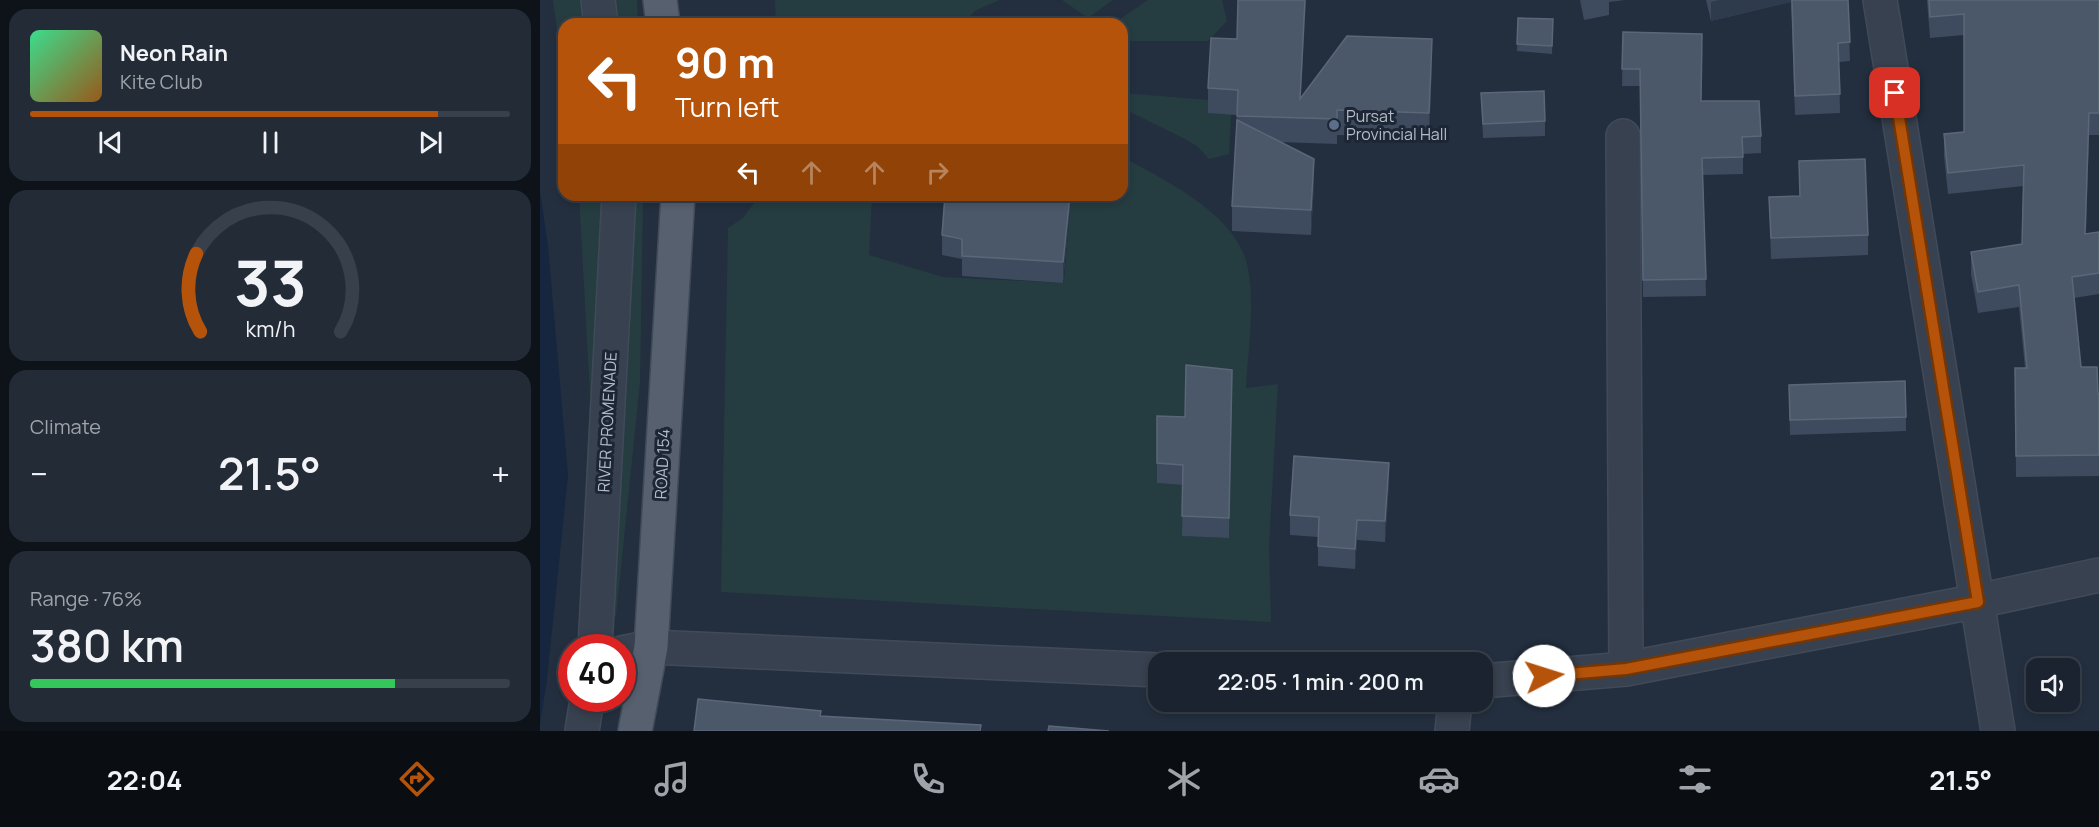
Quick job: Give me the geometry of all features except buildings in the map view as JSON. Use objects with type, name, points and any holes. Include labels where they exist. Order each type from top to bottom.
[{"type":"main road","points":[[660,0],[662,18]]},
{"type":"main road","name":"ROAD 154","points":[[635,731],[637,650],[677,201]]},
{"type":"street","points":[[598,0],[600,18]]},
{"type":"street","points":[[1880,0],[1998,731]]},
{"type":"street","points":[[1623,136],[1626,669]]},
{"type":"street","name":"RIVER PROMENADE","points":[[597,634],[619,201]]},
{"type":"street","points":[[1493,680],[1626,669],[1978,602],[2099,575]]},
{"type":"street","points":[[637,650],[1148,670]]},
{"type":"street","points":[[582,731],[585,712]]},
{"type":"street","points":[[1452,731],[1454,712]]},
{"type":"green space","points":[[553,0],[637,0],[638,18],[558,18],[558,36]]},
{"type":"green space","points":[[775,0],[1000,0],[976,10],[968,18],[776,18]]},
{"type":"green space","points":[[1062,0],[1113,0],[1088,18]]},
{"type":"green space","points":[[1148,0],[1222,0],[1227,21],[1208,41],[1128,41],[1128,18],[1122,18]]},
{"type":"green space","points":[[1128,93],[1209,100],[1231,114],[1229,154],[1209,159],[1198,147],[1128,111]]},
{"type":"green space","points":[[1128,160],[1198,201],[1231,232],[1242,250],[1248,269],[1251,298],[1246,388],[1278,384],[1269,546],[1271,622],[721,592],[728,228],[743,218],[756,201],[872,201],[869,255],[943,277],[1064,283],[1071,201],[1128,201]],"holes":[[[1232,390],[1229,538],[1183,536],[1183,485],[1157,483],[1185,437]]]},
{"type":"green space","points":[[579,201],[643,201],[640,382],[616,616],[579,617],[590,394]]},
{"type":"water","points":[[540,191],[548,246],[568,475],[547,680],[540,724]]},
{"type":"place","name":"Pursat Provincial Hall","points":[[1334,125]]},
{"type":"route","points":[[1544,676],[1626,669],[1978,602],[1895,93]]}]
